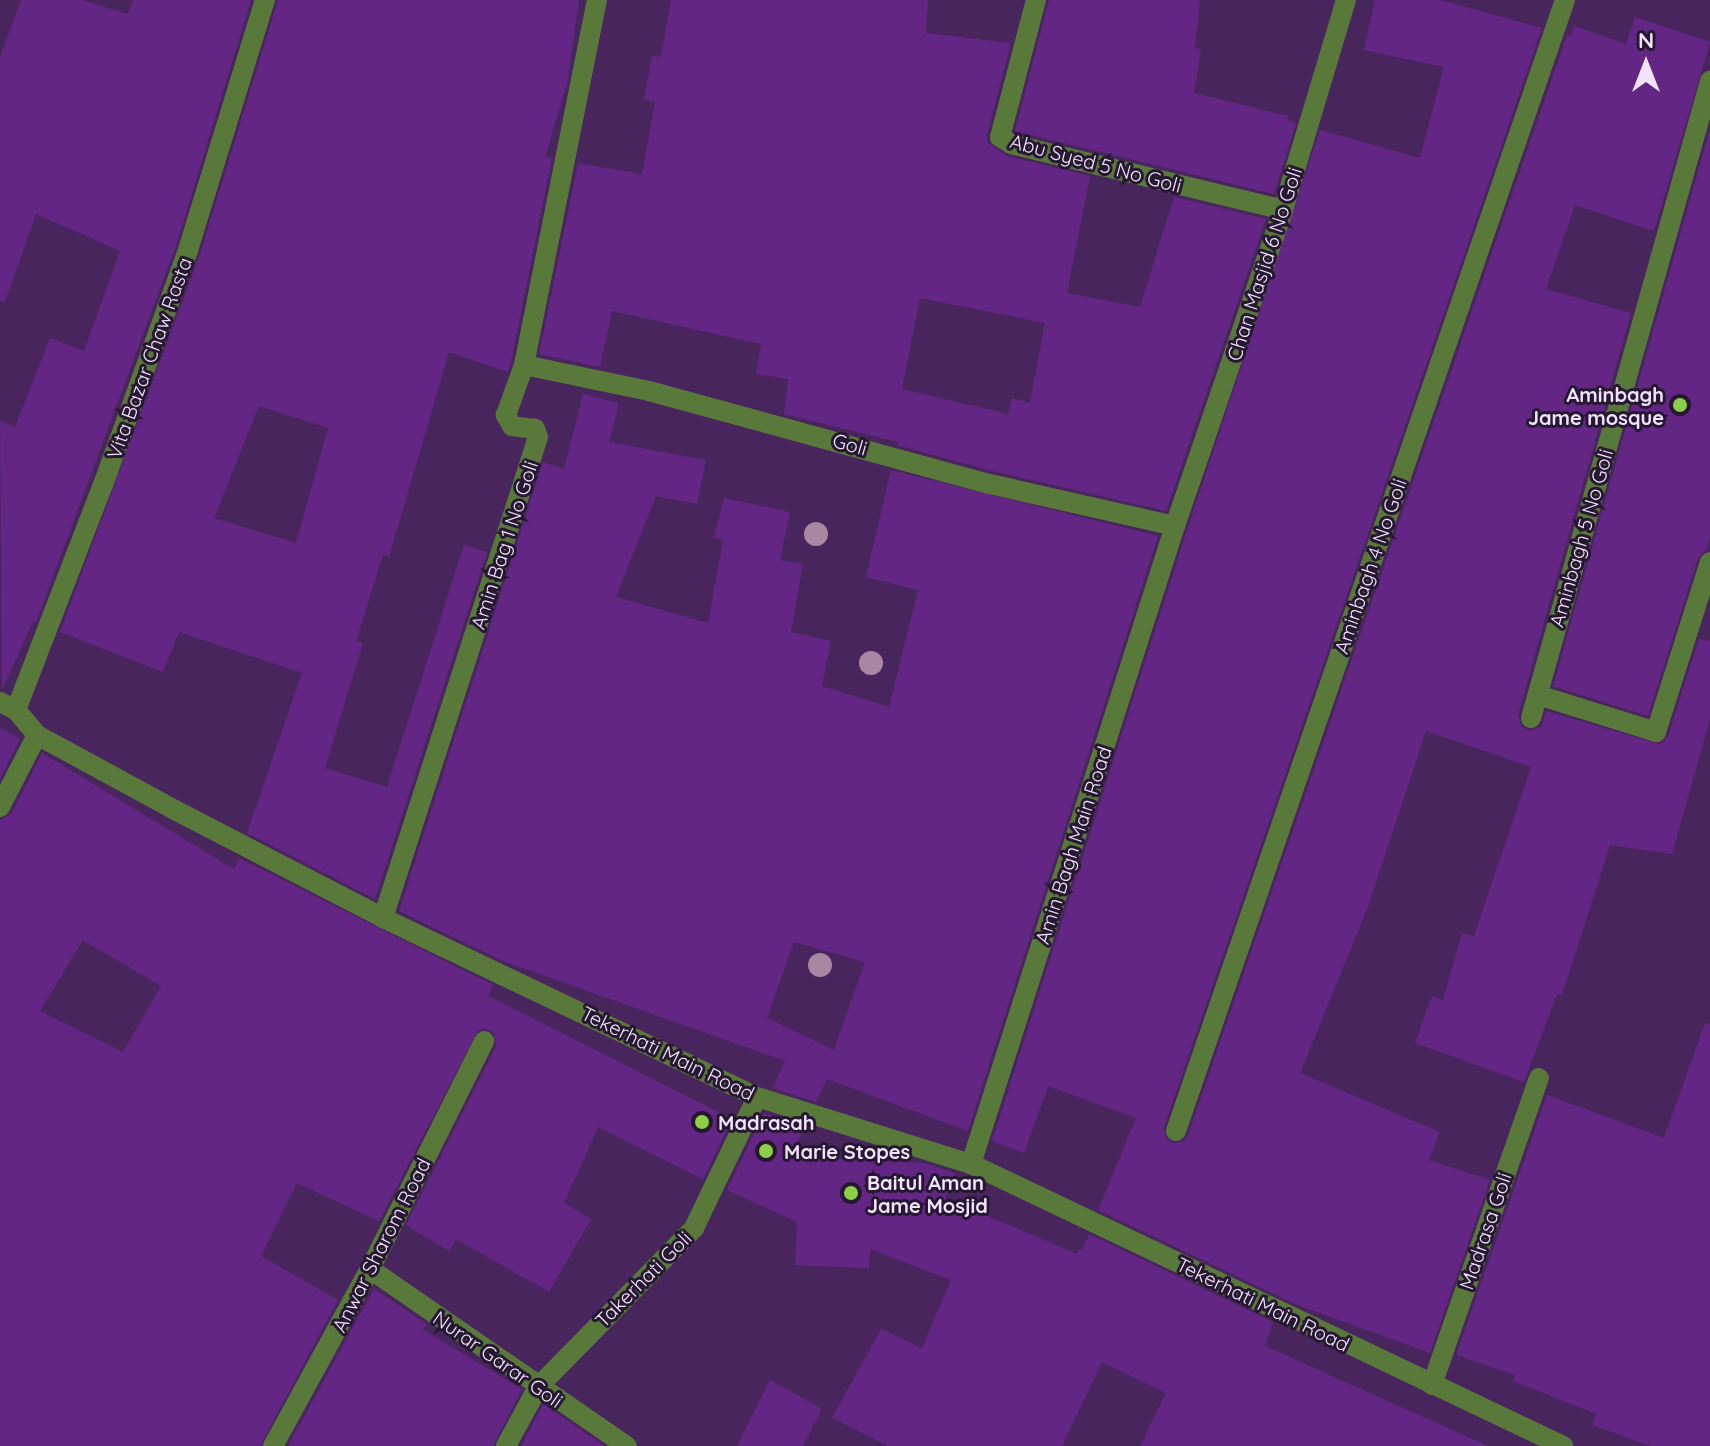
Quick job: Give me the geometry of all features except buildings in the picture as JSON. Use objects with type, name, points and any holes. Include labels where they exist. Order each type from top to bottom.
[{"type":"street","name":"Vita Bazar Chaw Rasta","points":[[8,706],[103,485],[188,250],[265,0]]},
{"type":"street","name":"Amin Bag 1 No Goli","points":[[383,918],[538,437],[535,429],[512,426],[507,421],[524,365],[597,0]]},
{"type":"street","name":"Abu Syed 5 No Goli","points":[[1036,0],[1000,137],[1011,144],[1283,210]]},
{"type":"street","name":"Chan Masjid 6 No Goli","points":[[1175,526],[1283,210],[1346,0]]},
{"type":"street","name":"Aminbagh 4 No Goli","points":[[1176,1131],[1565,0]]},
{"type":"street","name":"Aminbagh 5 No Goli","points":[[1531,718],[1710,81]]},
{"type":"street","name":"Goli","points":[[524,365],[649,391],[990,484],[1175,526]]},
{"type":"street","name":"Amin Bagh Main Road","points":[[971,1164],[1175,526]]},
{"type":"street","points":[[1538,695],[1656,732],[1710,562]]},
{"type":"street","name":"Tekerhati Main Road","points":[[8,706],[37,735],[383,918],[757,1097],[971,1164],[1563,1446]]},
{"type":"street","points":[[0,807],[37,735]]},
{"type":"street","name":"Anwar Sharom Road","points":[[273,1446],[370,1269],[484,1041]]},
{"type":"street","name":"Madrasa Goli","points":[[1432,1385],[1539,1078]]},
{"type":"street","name":"Takerhati Goli","points":[[506,1446],[538,1387],[694,1228],[757,1097]]},
{"type":"street","name":"Nurar Garar Goli","points":[[370,1269],[627,1446]]},
{"type":"place","name":"Aminbagh Jame mosque","points":[[1680,405]]},
{"type":"place","name":"Madrasah","points":[[702,1122]]},
{"type":"place","name":"Marie Stopes","points":[[766,1151]]},
{"type":"place","name":"Baitul Aman Jame Mosjid","points":[[851,1193]]}]
